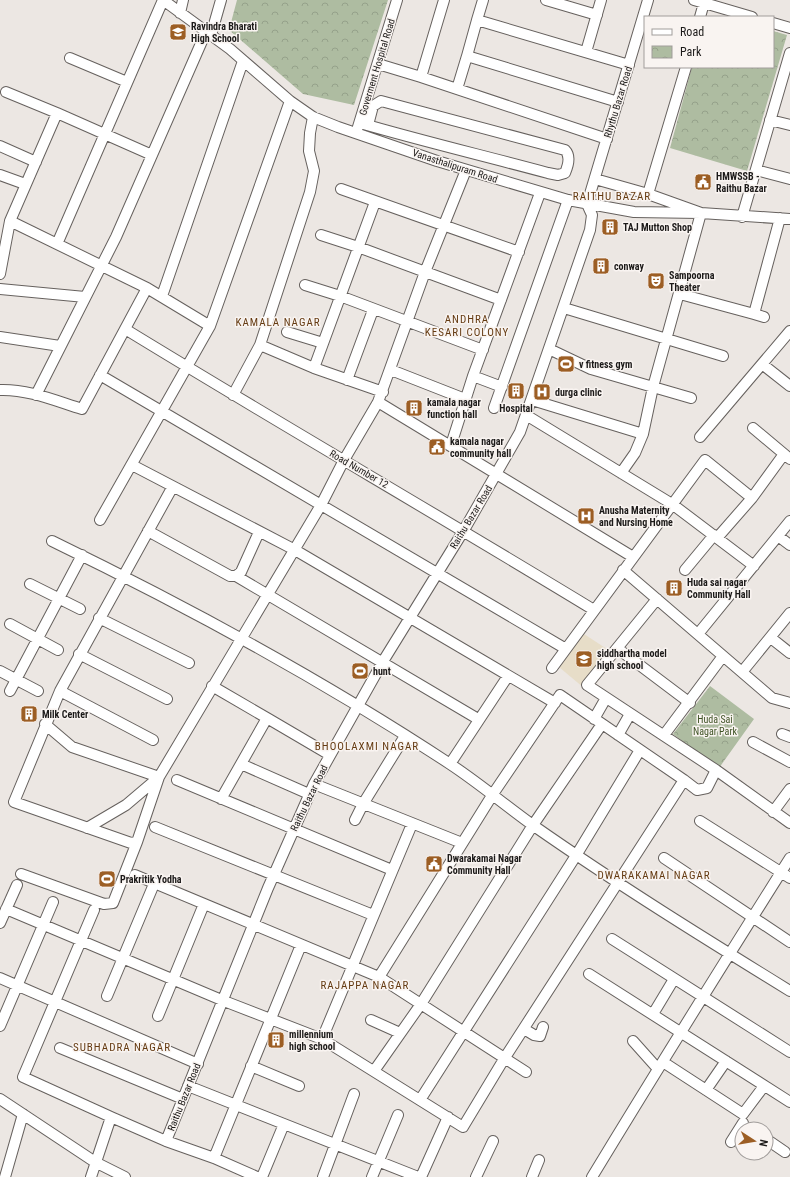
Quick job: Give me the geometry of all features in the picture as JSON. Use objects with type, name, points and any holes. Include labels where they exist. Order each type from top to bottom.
[{"type":"street","name":"Vanasthalipuram Road","points":[[163,0],[243,61],[290,101],[313,117],[356,133],[466,170],[568,200],[634,212],[701,213],[785,219]]},
{"type":"street","points":[[57,244],[103,135],[163,0]]},
{"type":"street","points":[[180,12],[183,0]]},
{"type":"street","points":[[36,395],[102,265],[208,34],[221,0]]},
{"type":"street","name":"Goverment Hospital Road","points":[[356,133],[364,124],[378,64],[397,0]]},
{"type":"street","points":[[420,77],[444,0]]},
{"type":"street","points":[[457,89],[484,0]]},
{"type":"street","points":[[546,0],[597,15]]},
{"type":"street","points":[[586,52],[601,0]]},
{"type":"street","name":"Rhythu Bazar Road","points":[[588,204],[648,0]]},
{"type":"street","points":[[694,0],[749,16]]},
{"type":"street","points":[[729,10],[732,0]]},
{"type":"street","points":[[700,16],[704,3]]},
{"type":"street","points":[[477,20],[629,64]]},
{"type":"street","points":[[774,23],[790,28]]},
{"type":"street","points":[[742,217],[790,52]]},
{"type":"street","points":[[467,56],[618,102]]},
{"type":"street","points":[[70,58],[127,82]]},
{"type":"street","points":[[162,296],[243,61]]},
{"type":"street","points":[[378,64],[607,140]]},
{"type":"street","points":[[648,194],[686,68]]},
{"type":"street","points":[[6,92],[152,155]]},
{"type":"street","points":[[100,520],[210,326],[290,101]]},
{"type":"street","points":[[381,101],[565,150],[567,152],[568,165],[565,173],[558,175],[548,173],[364,124],[373,106],[381,101]]},
{"type":"street","points":[[0,274],[10,221],[57,113]]},
{"type":"street","points":[[233,395],[260,345],[310,192],[314,171],[310,151],[310,133],[313,117]]},
{"type":"street","points":[[770,120],[790,125]]},
{"type":"street","points":[[0,146],[36,162]]},
{"type":"street","points":[[21,874],[104,904],[113,903],[137,842],[159,777],[240,639],[295,550],[383,392],[425,272],[466,170]]},
{"type":"street","points":[[756,170],[790,179]]},
{"type":"street","points":[[0,176],[25,184]]},
{"type":"street","points":[[595,179],[648,194],[701,213],[680,294],[653,387],[643,434],[635,453],[622,472]]},
{"type":"street","points":[[341,189],[519,252]]},
{"type":"street","points":[[451,445],[473,376],[540,193]]},
{"type":"street","points":[[494,408],[568,200]]},
{"type":"street","points":[[314,368],[375,202]]},
{"type":"street","name":"Raithu Bazar Road","points":[[55,1002],[23,1077],[166,1141],[255,925],[274,875],[309,794],[382,663],[464,530],[520,432],[590,230],[592,215],[588,204]]},
{"type":"street","points":[[754,314],[785,219]]},
{"type":"street","points":[[10,221],[147,288],[210,326]]},
{"type":"street","points":[[321,236],[358,247],[501,300]]},
{"type":"street","points":[[305,285],[340,296],[373,310],[483,350]]},
{"type":"street","points":[[0,390],[9,390],[36,395],[82,409],[147,288]]},
{"type":"street","points":[[0,289],[85,297]]},
{"type":"street","points":[[680,294],[764,317]]},
{"type":"street","points":[[564,308],[723,356]]},
{"type":"street","points":[[347,380],[373,310]]},
{"type":"street","name":"Road Number 12","points":[[125,329],[233,395],[464,530],[594,610]]},
{"type":"street","points":[[700,437],[790,331]]},
{"type":"street","points":[[287,332],[323,343]]},
{"type":"street","points":[[0,337],[60,346]]},
{"type":"street","points":[[260,345],[314,368],[383,392]]},
{"type":"street","points":[[550,349],[591,369],[691,398]]},
{"type":"street","points":[[762,364],[790,386]]},
{"type":"street","points":[[391,370],[465,399]]},
{"type":"street","points":[[100,375],[566,649]]},
{"type":"street","points":[[473,376],[502,386]]},
{"type":"street","points":[[532,400],[643,434]]},
{"type":"street","points":[[378,402],[633,557]]},
{"type":"street","points":[[526,415],[622,472],[672,504],[754,566]]},
{"type":"street","points":[[686,570],[752,498],[787,456],[753,428]]},
{"type":"street","points":[[552,668],[705,460],[752,498]]},
{"type":"street","points":[[132,465],[172,488],[295,550],[555,703]]},
{"type":"street","points":[[137,842],[131,843],[14,802],[45,724],[60,691],[122,576],[172,488]]},
{"type":"street","points":[[698,634],[790,521]]},
{"type":"street","points":[[148,531],[230,576],[236,576],[268,594],[478,719]]},
{"type":"street","points":[[236,576],[241,572],[259,532]]},
{"type":"street","points":[[778,536],[790,545]]},
{"type":"street","points":[[52,541],[82,555],[240,639],[358,706],[450,764],[493,794],[533,825],[618,882],[790,991]]},
{"type":"street","points":[[10,691],[82,555]]},
{"type":"street","points":[[623,570],[772,698],[790,704]]},
{"type":"street","points":[[30,584],[80,609]]},
{"type":"street","points":[[657,599],[587,685],[716,770],[790,823]]},
{"type":"street","points":[[742,672],[790,613]]},
{"type":"street","points":[[99,618],[189,663]]},
{"type":"street","points":[[10,624],[58,650]]},
{"type":"street","points":[[771,638],[790,653]]},
{"type":"street","points":[[617,648],[690,703]]},
{"type":"street","points":[[79,654],[167,699]]},
{"type":"street","points":[[664,735],[690,703],[723,656]]},
{"type":"street","points":[[0,670],[38,691]]},
{"type":"street","points":[[450,764],[478,719],[508,676]]},
{"type":"street","points":[[212,686],[330,755]]},
{"type":"street","points":[[60,691],[153,740]]},
{"type":"street","points":[[379,977],[493,794],[560,695],[697,790],[707,788],[716,770]]},
{"type":"street","points":[[374,1071],[421,1004],[598,721],[606,698]]},
{"type":"street","points":[[618,735],[630,714]]},
{"type":"street","points":[[221,799],[267,718]]},
{"type":"street","points":[[45,724],[72,747],[159,777]]},
{"type":"street","points":[[356,820],[363,804],[405,736]]},
{"type":"street","points":[[753,742],[790,762]]},
{"type":"street","points":[[420,1100],[462,1032],[478,1010],[640,750]]},
{"type":"street","points":[[241,764],[309,794]]},
{"type":"street","points":[[87,828],[126,805],[159,777]]},
{"type":"street","points":[[177,780],[293,830],[392,870]]},
{"type":"street","points":[[6,909],[224,1001],[322,1039],[463,1127],[504,1059],[684,780]]},
{"type":"street","points":[[314,784],[462,843]]},
{"type":"street","points":[[773,812],[790,789]]},
{"type":"street","points":[[700,821],[790,878]]},
{"type":"street","points":[[322,1039],[412,824]]},
{"type":"street","points":[[155,827],[373,915]]},
{"type":"street","points":[[664,858],[790,942]]},
{"type":"street","points":[[592,1177],[660,1065],[790,858]]},
{"type":"street","points":[[135,876],[379,977],[526,1072]]},
{"type":"street","points":[[107,996],[154,884]]},
{"type":"street","points":[[0,923],[17,885]]},
{"type":"street","points":[[0,1026],[53,902]]},
{"type":"street","points":[[158,1016],[204,904]]},
{"type":"street","points":[[55,1002],[94,910]]},
{"type":"street","points":[[612,939],[790,1052]]},
{"type":"street","points":[[214,1158],[302,945]]},
{"type":"street","points":[[589,974],[790,1102]]},
{"type":"street","points":[[0,978],[198,1064]]},
{"type":"street","points":[[653,1014],[674,979]]},
{"type":"street","points":[[371,1020],[400,1033]]},
{"type":"street","points":[[524,1029],[534,1035],[540,1036],[543,1028]]},
{"type":"street","points":[[632,1041],[660,1065],[706,1090],[745,1121]]},
{"type":"street","points":[[60,1048],[183,1099]]},
{"type":"street","points":[[706,1090],[726,1060]]},
{"type":"street","points":[[251,1066],[299,1086]]},
{"type":"street","points":[[188,1086],[418,1177]]},
{"type":"street","points":[[746,1121],[764,1086]]},
{"type":"street","points":[[323,1177],[354,1094]]},
{"type":"street","points":[[0,1100],[95,1162],[125,1177]]},
{"type":"street","points":[[5,1177],[23,1114]]},
{"type":"street","points":[[372,1177],[398,1115]]},
{"type":"street","points":[[91,1177],[111,1117]]},
{"type":"street","points":[[421,1177],[448,1117]]},
{"type":"street","points":[[262,1177],[284,1124]]},
{"type":"street","points":[[730,1142],[734,1137]]},
{"type":"street","points":[[166,1141],[214,1158],[257,1177]]},
{"type":"street","points":[[476,1177],[493,1141]]},
{"type":"street","points":[[774,1144],[785,1152]]},
{"type":"street","points":[[532,1177],[539,1160]]},
{"type":"shaded area","name":"siddhartha model high school","points":[[584,634],[610,651],[584,688],[559,667]]},
{"type":"green space","points":[[237,0],[388,0],[354,105],[303,94],[229,30]]},
{"type":"green space","points":[[774,31],[787,35],[747,171],[670,148],[692,68],[774,68]]},
{"type":"green space","name":"Huda Sai Nagar Park","points":[[710,686],[754,719],[719,768],[673,734]]},
{"type":"place","name":"Ravindra Bharati High School","points":[[178,32]]},
{"type":"place","name":"HMWSSB - Raithu Bazar","points":[[703,182]]},
{"type":"place","name":"TAJ Mutton Shop","points":[[610,227]]},
{"type":"place","name":"conway","points":[[601,266]]},
{"type":"place","name":"Sampoorna Theater","points":[[656,281]]},
{"type":"place","name":"v fitness gym","points":[[566,364]]},
{"type":"place","name":"Hospital","points":[[516,391]]},
{"type":"place","name":"durga clinic","points":[[542,392]]},
{"type":"place","name":"kamala nagar function hall","points":[[414,408]]},
{"type":"place","name":"kamala nagar community hall","points":[[437,447]]},
{"type":"place","name":"Anusha Maternity and Nursing Home","points":[[586,516]]},
{"type":"place","name":"Huda sai nagar Community Hall","points":[[674,588]]},
{"type":"place","name":"siddhartha model high school","points":[[584,659]]},
{"type":"place","name":"hunt","points":[[360,671]]},
{"type":"place","name":"Milk Center","points":[[29,714]]},
{"type":"place","name":"Dwarakamai Nagar Community Hall","points":[[434,864]]},
{"type":"place","name":"Prakritik Yodha","points":[[107,879]]},
{"type":"place","name":"millennium high school","points":[[276,1040]]},
{"type":"district","name":"RAITHU BAZAR","points":[[612,196]]},
{"type":"district","name":"KAMALA NAGAR","points":[[278,322]]},
{"type":"district","name":"ANDHRA KESARI COLONY","points":[[467,325]]},
{"type":"district","name":"BHOOLAXMI NAGAR","points":[[367,746]]},
{"type":"district","name":"DWARAKAMAI NAGAR","points":[[654,875]]},
{"type":"district","name":"RAJAPPA NAGAR","points":[[365,985]]},
{"type":"district","name":"SUBHADRA NAGAR","points":[[122,1047]]}]
